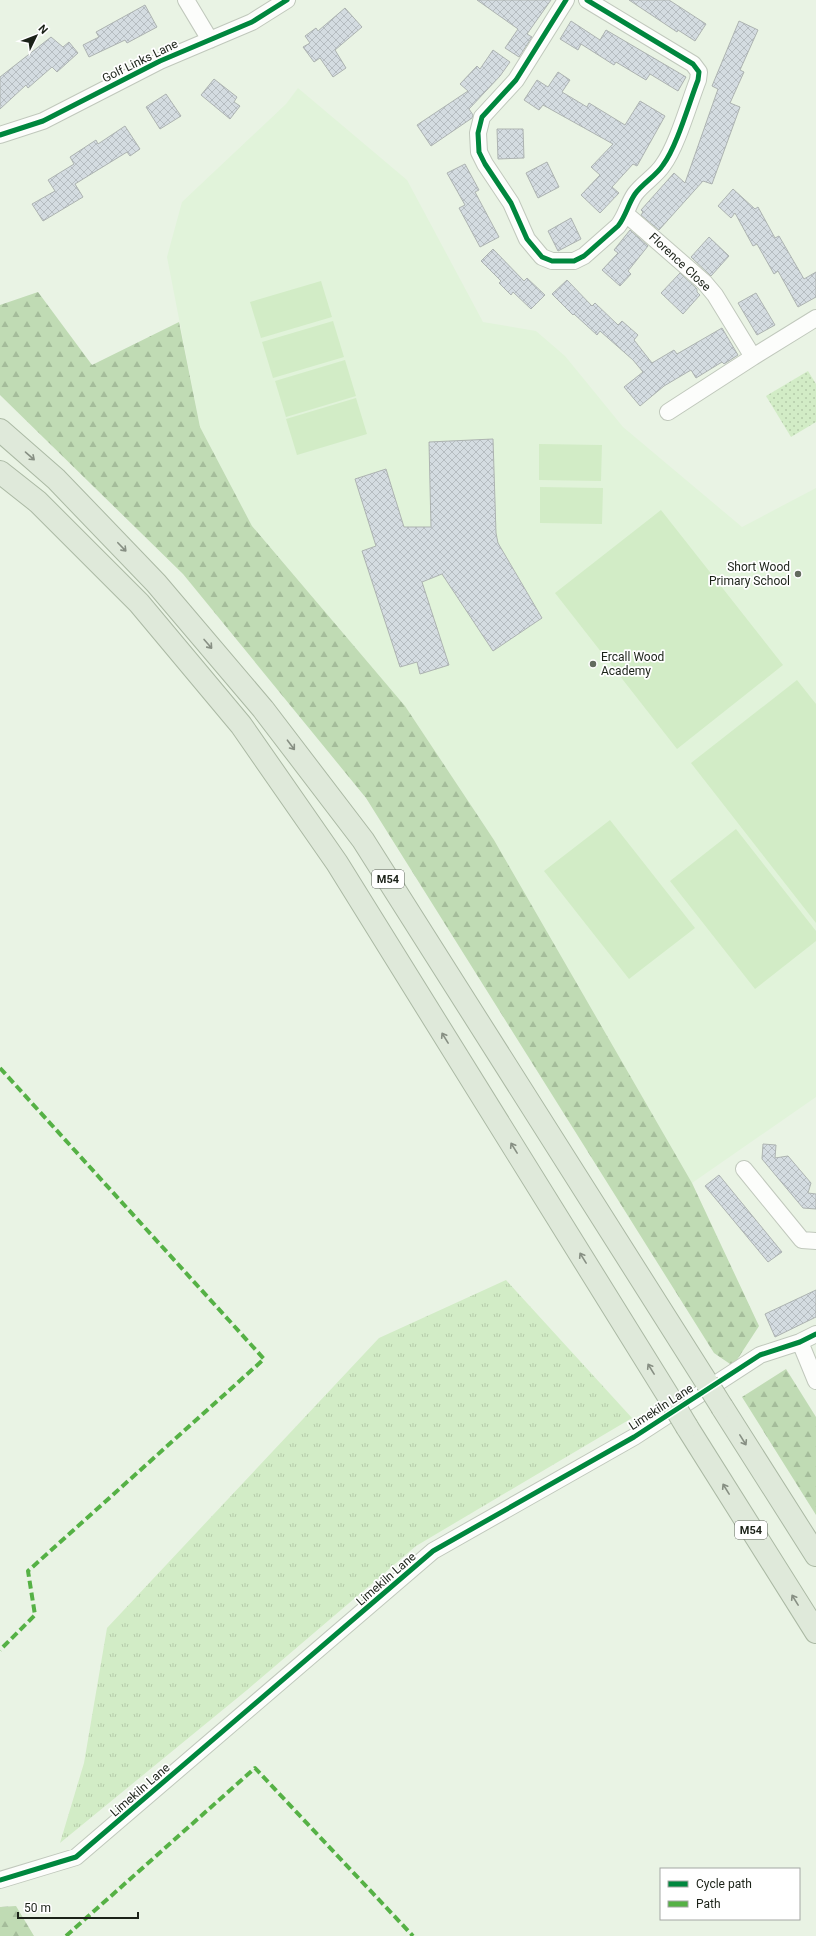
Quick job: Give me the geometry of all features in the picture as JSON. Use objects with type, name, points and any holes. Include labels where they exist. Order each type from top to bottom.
[{"type":"highway","name":"M54","points":[[0,430],[56,479],[156,582],[264,709],[363,840],[816,1555]]},
{"type":"highway","name":"M54","points":[[0,472],[38,502],[139,603],[242,725],[337,863],[816,1632]]},
{"type":"street","points":[[186,0],[210,40]]},
{"type":"street","name":"Golf Links Lane","points":[[0,135],[43,121],[160,61],[252,22],[271,12],[286,0]]},
{"type":"street","points":[[566,0],[516,80],[482,117],[477,141],[479,152],[485,164],[510,203],[527,239],[542,256],[552,261],[574,261],[584,256],[618,226],[626,214],[629,203],[635,193],[664,164],[682,124],[699,72],[693,64],[587,0]]},
{"type":"street","name":"Florence Close","points":[[626,214],[704,282],[715,294],[753,357]]},
{"type":"street","points":[[668,412],[816,318]]},
{"type":"street","points":[[744,1169],[802,1240],[816,1241]]},
{"type":"street","name":"Limekiln Lane","points":[[0,1880],[76,1857],[433,1552],[634,1437],[760,1355],[800,1342],[816,1334]]},
{"type":"street","points":[[800,1342],[816,1380]]},
{"type":"shaded area","name":"Ercall Wood Academy","points":[[298,88],[407,180],[483,322],[536,331],[565,356],[623,427],[742,527],[816,488],[816,1097],[692,1183],[494,840],[405,706],[252,526],[200,427],[167,257],[182,202],[286,104]]},
{"type":"green space","points":[[321,281],[332,317],[261,338],[250,302]]},
{"type":"green space","points":[[38,292],[92,365],[179,322],[200,427],[252,526],[405,706],[494,840],[692,1183],[759,1326],[733,1366],[714,1353],[366,798],[183,574],[0,395],[0,305]]},
{"type":"green space","points":[[333,321],[344,357],[273,378],[262,342]]},
{"type":"green space","points":[[345,360],[356,396],[286,417],[275,381]]},
{"type":"green space","points":[[808,371],[816,384],[816,422],[791,437],[766,396]]},
{"type":"green space","points":[[356,398],[367,434],[297,455],[286,419]]},
{"type":"green space","points":[[539,444],[602,445],[601,481],[539,480]]},
{"type":"green space","points":[[540,487],[603,488],[602,524],[540,523]]},
{"type":"green space","points":[[661,510],[783,665],[677,749],[555,593]]},
{"type":"green space","points":[[797,680],[816,704],[816,923],[691,763]]},
{"type":"green space","points":[[610,820],[695,928],[629,979],[544,871]]},
{"type":"green space","points":[[736,829],[816,931],[816,941],[755,989],[670,881]]},
{"type":"green space","points":[[506,1280],[632,1418],[416,1546],[247,1690],[60,1843],[84,1763],[107,1628],[379,1338]]},
{"type":"green space","points":[[786,1369],[816,1417],[816,1515],[742,1397]]},
{"type":"green space","points":[[16,1906],[34,1936],[0,1936],[0,1907]]},
{"type":"building","points":[[477,0],[551,0],[527,34],[532,37],[519,57],[505,48],[518,29]]},
{"type":"building","points":[[629,0],[669,0],[706,24],[695,41],[678,30],[677,32]]},
{"type":"building","points":[[145,5],[157,27],[127,43],[125,40],[89,57],[83,45],[99,37],[96,32]]},
{"type":"building","points":[[345,8],[362,27],[335,50],[346,68],[333,77],[320,58],[314,62],[303,47],[310,43],[305,36],[316,28],[318,31]]},
{"type":"building","points":[[571,21],[600,40],[606,30],[686,77],[678,91],[650,74],[646,80],[616,62],[614,65],[581,44],[578,50],[560,39]]},
{"type":"building","points":[[739,21],[758,30],[740,70],[744,72],[730,103],[740,107],[712,184],[703,181],[659,230],[641,215],[643,212],[641,210],[674,173],[685,183],[718,89],[712,86]]},
{"type":"building","points":[[51,37],[63,47],[69,42],[78,53],[57,72],[52,67],[28,88],[26,85],[0,109],[0,77]]},
{"type":"building","points":[[493,50],[510,62],[500,76],[469,109],[473,115],[472,118],[431,146],[417,125],[468,91],[460,84],[477,66],[480,69]]},
{"type":"building","points":[[558,72],[570,80],[562,92],[587,107],[589,103],[625,125],[640,101],[665,116],[637,166],[633,164],[612,187],[619,193],[600,213],[581,195],[600,175],[591,167],[613,144],[543,105],[539,110],[524,100],[537,80],[548,87]]},
{"type":"building","points":[[214,79],[237,97],[234,102],[240,106],[230,119],[201,95]]},
{"type":"building","points":[[166,94],[181,116],[160,129],[146,107]]},
{"type":"building","points":[[125,126],[140,149],[130,156],[127,152],[75,184],[83,197],[43,221],[32,204],[55,191],[48,180],[74,164],[70,157],[96,140],[98,144]]},
{"type":"building","points":[[497,129],[523,129],[524,158],[498,159]]},
{"type":"building","points":[[547,162],[559,187],[538,198],[526,173]]},
{"type":"building","points":[[465,164],[479,190],[475,192],[499,237],[480,247],[459,208],[465,205],[447,173]]},
{"type":"building","points":[[733,189],[755,209],[758,207],[775,238],[779,236],[804,279],[816,272],[816,297],[798,307],[778,271],[774,274],[757,244],[753,246],[735,213],[731,218],[718,206]]},
{"type":"building","points":[[571,218],[581,239],[558,251],[548,231]]},
{"type":"building","points":[[630,230],[648,246],[628,271],[631,274],[620,286],[602,270],[618,253],[614,250]]},
{"type":"building","points":[[709,237],[729,256],[711,276],[691,257]]},
{"type":"building","points":[[493,249],[524,281],[527,278],[545,295],[531,309],[513,292],[511,295],[499,283],[501,281],[481,261]]},
{"type":"building","points":[[680,273],[697,289],[697,292],[700,295],[683,314],[661,293]]},
{"type":"building","points":[[567,280],[592,306],[595,303],[618,325],[622,321],[638,335],[634,340],[652,363],[674,350],[677,354],[722,328],[738,355],[724,364],[722,362],[696,378],[691,370],[664,386],[640,406],[624,387],[643,372],[633,360],[600,331],[597,335],[574,314],[573,315],[552,294]]},
{"type":"building","points":[[756,293],[775,325],[757,335],[738,303]]},
{"type":"building","points":[[493,439],[496,533],[498,543],[542,618],[493,651],[442,574],[422,582],[449,665],[420,674],[417,662],[400,667],[362,551],[376,546],[355,479],[386,469],[404,527],[431,527],[429,442]]},
{"type":"building","points":[[763,1144],[776,1145],[775,1158],[788,1156],[811,1183],[808,1193],[816,1194],[816,1209],[803,1208],[762,1159]]},
{"type":"building","points":[[719,1175],[782,1252],[768,1262],[705,1186]]},
{"type":"building","points":[[816,1290],[816,1317],[775,1337],[765,1314]]},
{"type":"marked path","points":[[0,1068],[264,1359],[28,1571],[35,1615],[0,1650]]},
{"type":"marked path","points":[[66,1936],[255,1768],[413,1936]]},
{"type":"cycle path","points":[[0,135],[43,121],[160,61],[252,22],[287,0]]},
{"type":"cycle path","points":[[566,0],[516,80],[482,117],[478,133],[479,152],[485,164],[511,203],[527,239],[542,257],[552,261],[574,261],[584,256],[618,226],[635,194],[660,169],[668,157],[678,136],[698,80],[699,72],[693,64],[587,0]]},
{"type":"cycle path","points":[[0,1880],[76,1857],[433,1551],[634,1437],[760,1355],[800,1342],[816,1334]]},
{"type":"place","name":"Short Wood Primary School","points":[[798,574]]},
{"type":"place","name":"Ercall Wood Academy","points":[[593,664]]}]
